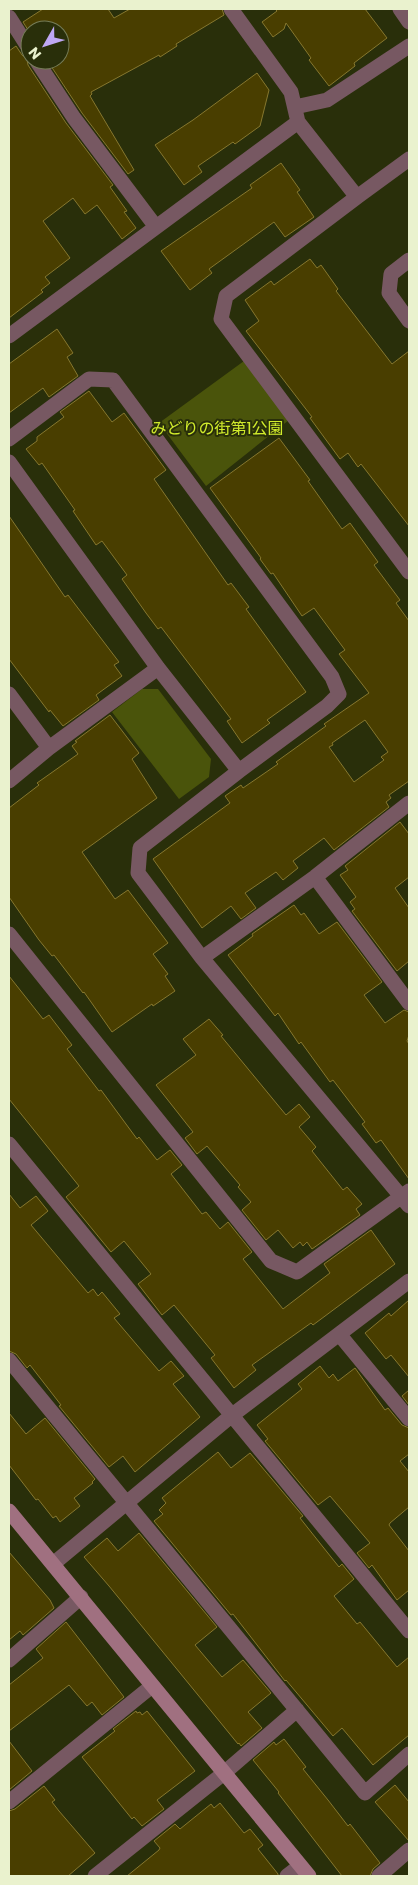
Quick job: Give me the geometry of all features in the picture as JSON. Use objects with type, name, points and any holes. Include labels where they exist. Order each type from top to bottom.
[{"type":"street","points":[[231,9],[291,92],[297,114],[356,196]]},
{"type":"street","points":[[400,9],[409,22]]},
{"type":"street","points":[[9,17],[20,34]]},
{"type":"street","points":[[9,336],[156,228],[297,114],[327,100],[409,46]]},
{"type":"street","points":[[43,70],[74,118],[156,228]]},
{"type":"street","points":[[409,160],[356,196],[226,296],[221,320],[409,572]]},
{"type":"street","points":[[409,260],[391,274],[389,293],[409,321]]},
{"type":"street","points":[[9,439],[89,379],[114,380],[332,677],[339,694],[140,848],[138,873],[202,958],[407,1198],[297,1272],[271,1261],[9,934]]},
{"type":"street","points":[[9,462],[158,668],[239,771]]},
{"type":"street","points":[[9,781],[49,748],[158,668]]},
{"type":"street","points":[[9,694],[49,748]]},
{"type":"street","points":[[202,958],[315,877],[409,804]]},
{"type":"street","points":[[315,877],[409,1003]]},
{"type":"street","points":[[9,1144],[409,1631]]},
{"type":"street","points":[[53,1564],[231,1416],[409,1281]]},
{"type":"street","points":[[339,1334],[409,1419]]},
{"type":"street","points":[[9,1360],[126,1505],[365,1793],[409,1754]]},
{"type":"street","points":[[9,1511],[304,1871],[287,1876]]},
{"type":"street","points":[[9,1660],[81,1597]]},
{"type":"street","points":[[9,1802],[152,1686]]},
{"type":"street","points":[[95,1876],[224,1773],[296,1710]]},
{"type":"street","points":[[379,1876],[409,1850]]},
{"type":"green space","name":"みどりの街第1公園","points":[[244,361],[289,420],[206,486],[159,423]]},
{"type":"green space","points":[[142,689],[158,689],[211,759],[209,777],[179,799],[112,712]]},
{"type":"building","points":[[43,9],[108,9],[114,18],[130,9],[222,9],[224,15],[176,44],[177,46],[160,57],[159,55],[91,92],[90,96],[134,170],[128,174],[82,113],[54,70],[70,70],[70,20],[26,20]]},
{"type":"building","points":[[275,9],[365,9],[387,38],[354,63],[355,66],[329,86],[309,60],[311,58],[286,23],[284,29],[273,37],[262,22],[277,11]]},
{"type":"building","points":[[16,46],[20,52],[20,70],[31,70],[66,123],[113,185],[110,187],[127,211],[124,212],[136,228],[122,239],[97,205],[85,214],[73,198],[43,221],[70,258],[45,277],[50,283],[41,290],[43,292],[9,318],[9,51]]},
{"type":"building","points":[[257,73],[269,90],[260,126],[235,144],[233,142],[198,166],[202,172],[184,185],[155,145]]},
{"type":"building","points":[[281,163],[300,190],[297,192],[314,217],[285,237],[274,222],[209,269],[212,273],[190,290],[161,251],[252,188],[250,185]]},
{"type":"building","points":[[310,259],[317,268],[321,265],[338,289],[336,291],[392,364],[409,351],[409,526],[361,464],[358,467],[348,453],[340,459],[310,418],[312,417],[246,331],[259,321],[245,300],[271,281],[274,285]]},
{"type":"building","points":[[57,329],[73,353],[67,357],[78,376],[49,397],[43,388],[9,413],[9,364]]},
{"type":"building","points":[[89,391],[112,422],[124,413],[166,470],[154,479],[228,585],[231,583],[249,607],[246,609],[306,692],[267,720],[270,723],[242,743],[227,721],[231,719],[161,627],[158,629],[122,579],[127,575],[102,541],[96,545],[73,511],[75,510],[42,463],[39,465],[26,449],[37,441],[37,437],[64,417],[60,412]]},
{"type":"building","points":[[279,438],[310,480],[308,481],[342,529],[350,523],[378,562],[374,565],[400,600],[396,603],[409,621],[409,781],[389,795],[391,798],[386,802],[389,807],[334,850],[324,838],[293,861],[298,868],[283,880],[276,872],[245,893],[256,908],[241,919],[231,906],[202,928],[153,859],[230,803],[225,796],[241,785],[243,788],[278,764],[276,762],[326,726],[324,724],[369,693],[339,654],[345,650],[314,608],[302,616],[273,573],[271,574],[210,488]],"holes":[[[365,720],[388,752],[381,757],[384,760],[354,782],[329,747]]]},
{"type":"building","points":[[9,516],[65,597],[68,595],[119,662],[114,665],[122,676],[96,695],[99,700],[63,726],[50,710],[49,712],[9,659]]},
{"type":"building","points":[[110,715],[139,753],[132,759],[157,798],[82,852],[115,899],[128,890],[168,943],[153,954],[168,974],[165,976],[175,991],[153,1006],[152,1004],[112,1032],[84,992],[54,955],[52,956],[39,940],[9,897],[9,808],[39,785],[37,783],[78,754],[72,746],[77,742],[75,741]]},
{"type":"building","points":[[400,822],[409,834],[409,877],[395,888],[409,908],[409,961],[397,971],[352,911],[355,909],[350,902],[356,897],[340,875],[348,870],[345,866]]},
{"type":"building","points":[[294,905],[301,915],[304,913],[319,934],[337,922],[382,982],[364,995],[385,1023],[404,1010],[409,1012],[409,1035],[407,1041],[409,1044],[409,1179],[381,1140],[376,1143],[362,1124],[365,1122],[333,1080],[330,1082],[301,1042],[299,1044],[278,1013],[275,1016],[228,955],[253,936],[252,934]]},
{"type":"building","points":[[9,976],[43,1019],[49,1015],[72,1045],[67,1049],[99,1091],[101,1090],[137,1139],[139,1137],[157,1160],[170,1150],[182,1165],[171,1174],[202,1214],[206,1212],[220,1229],[228,1222],[252,1252],[243,1259],[283,1309],[330,1273],[324,1264],[371,1230],[395,1264],[313,1325],[311,1323],[252,1365],[256,1370],[234,1388],[211,1358],[215,1355],[174,1305],[162,1315],[138,1284],[151,1274],[124,1241],[111,1252],[66,1197],[79,1186],[9,1099]]},
{"type":"building","points":[[209,1019],[286,1115],[299,1104],[310,1117],[299,1127],[316,1147],[312,1151],[343,1190],[347,1187],[362,1204],[356,1209],[360,1215],[312,1249],[307,1242],[303,1246],[300,1242],[293,1248],[278,1230],[266,1240],[242,1210],[251,1202],[238,1187],[240,1185],[207,1146],[197,1154],[185,1138],[193,1132],[156,1085],[196,1055],[183,1039]]},
{"type":"building","points":[[9,1194],[20,1208],[36,1196],[48,1211],[31,1225],[88,1293],[93,1289],[98,1296],[102,1292],[120,1314],[114,1318],[159,1371],[171,1361],[184,1376],[173,1384],[200,1417],[135,1472],[123,1456],[109,1467],[59,1406],[61,1405],[30,1365],[27,1368],[16,1354],[9,1351]]},
{"type":"building","points":[[409,1300],[409,1377],[391,1355],[386,1359],[365,1333],[389,1313],[391,1316]]},
{"type":"building","points":[[320,1366],[329,1378],[333,1374],[338,1381],[355,1368],[385,1410],[388,1408],[402,1425],[409,1428],[409,1454],[400,1461],[409,1472],[409,1507],[389,1525],[409,1551],[409,1590],[397,1600],[372,1565],[369,1568],[357,1553],[370,1543],[330,1496],[318,1505],[265,1441],[268,1439],[257,1425],[302,1389],[298,1384]]},
{"type":"building","points":[[409,1390],[409,1405],[402,1396]]},
{"type":"building","points":[[9,1413],[26,1434],[45,1418],[95,1479],[93,1483],[74,1498],[80,1506],[60,1522],[56,1516],[53,1518],[38,1499],[36,1500],[9,1465]]},
{"type":"building","points":[[218,1452],[231,1468],[250,1453],[303,1516],[300,1518],[339,1567],[342,1564],[354,1579],[334,1596],[357,1624],[360,1622],[397,1667],[409,1657],[409,1735],[373,1765],[342,1728],[333,1736],[285,1681],[233,1614],[231,1615],[154,1521],[163,1514],[159,1510],[166,1503],[162,1498]]},
{"type":"building","points":[[139,1533],[217,1627],[195,1645],[222,1677],[243,1660],[271,1693],[248,1712],[262,1728],[241,1746],[84,1557],[107,1538],[118,1551]]},
{"type":"building","points":[[9,1552],[50,1600],[54,1608],[23,1635],[20,1631],[9,1640]]},
{"type":"building","points":[[66,1622],[124,1697],[102,1715],[92,1702],[87,1706],[69,1685],[9,1731],[9,1685],[43,1658],[36,1649]]},
{"type":"building","points":[[136,1711],[142,1715],[147,1711],[195,1771],[157,1800],[164,1809],[142,1826],[134,1817],[132,1819],[82,1757],[115,1731],[113,1729]]},
{"type":"building","points":[[284,1739],[306,1767],[303,1769],[348,1826],[350,1824],[380,1863],[373,1869],[370,1876],[342,1876],[253,1760],[274,1742],[276,1745]]},
{"type":"building","points":[[9,1741],[32,1771],[9,1790]]},
{"type":"building","points":[[395,1785],[409,1802],[409,1841],[375,1802]]},
{"type":"building","points":[[44,1786],[55,1800],[52,1802],[95,1853],[68,1876],[9,1876],[9,1811],[15,1809]]},
{"type":"building","points":[[220,1803],[244,1833],[250,1829],[263,1845],[258,1849],[278,1876],[127,1876],[159,1850],[160,1848],[154,1841],[175,1824],[180,1829],[211,1804],[214,1808]]}]
